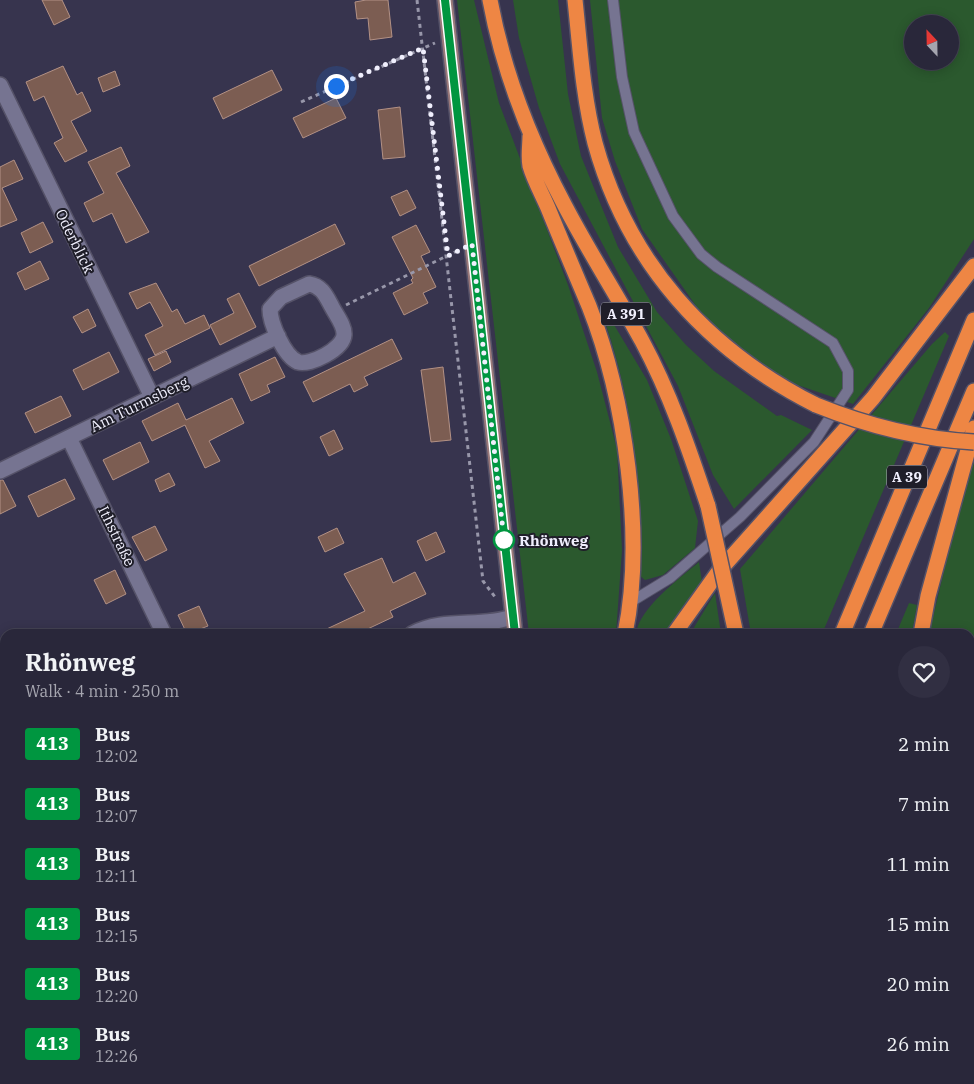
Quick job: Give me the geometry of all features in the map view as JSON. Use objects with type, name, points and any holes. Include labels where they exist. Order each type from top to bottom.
[{"type":"highway","name":"A 391","points":[[490,0],[504,56],[530,129],[564,204],[642,341],[670,400],[708,506],[735,629]]},
{"type":"highway","points":[[575,0],[589,113],[595,142],[614,198],[641,250],[676,298],[717,341],[764,376],[816,405],[846,417],[909,434],[974,442]]},
{"type":"highway","points":[[530,129],[530,164],[590,308],[615,392],[629,484],[632,539],[629,603],[626,629]]},
{"type":"highway","points":[[678,629],[719,571],[873,398],[915,347],[974,266]]},
{"type":"highway","name":"A 39","points":[[844,629],[974,320]]},
{"type":"highway","name":"A 39","points":[[873,629],[974,391]]},
{"type":"highway","points":[[922,629],[928,596],[974,428]]},
{"type":"street","points":[[444,0],[514,629]]},
{"type":"street","name":"Oderblick","points":[[0,85],[152,397]]},
{"type":"street","points":[[309,284],[316,285],[323,291],[344,333],[342,343],[337,349],[303,363],[296,361],[290,355],[278,336],[270,316],[270,309],[281,296],[309,284]]},
{"type":"street","name":"Am Turmsberg","points":[[0,472],[278,336]]},
{"type":"street","name":"Ithstraße","points":[[69,438],[162,629]]},
{"type":"street","points":[[421,629],[449,623],[496,622],[512,616]]},
{"type":"lane","points":[[613,0],[622,77],[634,132],[673,216],[701,254],[717,267],[834,343],[848,371],[848,390],[814,442],[733,523],[670,578],[629,603]]},
{"type":"path","points":[[417,0],[448,256],[483,581],[512,616]]},
{"type":"path","points":[[300,102],[449,37]]},
{"type":"path","points":[[352,302],[472,244]]},
{"type":"green space","points":[[457,0],[474,0],[499,103],[568,285],[597,372],[617,449],[622,550],[616,629],[528,629]]},
{"type":"green space","points":[[513,0],[558,0],[568,94],[581,156],[618,247],[657,312],[686,345],[714,371],[777,416],[781,415],[812,430],[734,509],[713,475],[678,386],[560,164],[539,108],[519,38]]},
{"type":"green space","points":[[590,0],[974,0],[974,239],[929,308],[853,404],[777,378],[751,360],[701,313],[642,229],[615,161],[602,118]]},
{"type":"green space","points":[[607,313],[647,380],[671,439],[698,521],[695,548],[663,575],[645,580],[639,575],[639,508],[633,444],[622,380],[603,316]]},
{"type":"green space","points":[[945,332],[949,336],[824,629],[750,629],[740,569],[932,344]]},
{"type":"green space","points":[[974,462],[974,629],[930,629],[956,520]]},
{"type":"green space","points":[[699,562],[702,582],[668,629],[638,629],[644,614],[661,594]]},
{"type":"green space","points":[[715,593],[720,629],[693,629]]},
{"type":"green space","points":[[909,603],[917,605],[913,629],[898,629]]},
{"type":"building","points":[[42,0],[62,0],[70,17],[54,25]]},
{"type":"building","points":[[388,0],[392,37],[370,40],[368,18],[357,19],[355,2]]},
{"type":"building","points":[[63,66],[77,95],[82,92],[91,111],[71,121],[87,151],[65,162],[54,143],[63,138],[44,96],[34,101],[26,82]]},
{"type":"building","points":[[272,70],[282,90],[223,119],[213,98]]},
{"type":"building","points":[[115,71],[120,85],[103,92],[98,78]]},
{"type":"building","points":[[336,98],[346,118],[303,138],[293,118]]},
{"type":"building","points":[[400,107],[405,157],[383,159],[378,110]]},
{"type":"building","points":[[121,147],[130,166],[116,173],[149,232],[126,243],[112,213],[93,222],[84,203],[104,193],[88,162]]},
{"type":"building","points":[[14,160],[23,179],[2,188],[17,220],[0,227],[0,167]]},
{"type":"building","points":[[407,190],[416,208],[400,216],[391,197]]},
{"type":"building","points":[[43,222],[53,242],[30,253],[21,233]]},
{"type":"building","points":[[335,224],[345,244],[259,286],[249,266]]},
{"type":"building","points":[[416,225],[430,252],[421,256],[436,287],[423,293],[428,303],[404,315],[393,293],[413,283],[411,280],[413,278],[392,237]]},
{"type":"building","points":[[40,261],[49,279],[25,290],[17,273]]},
{"type":"building","points":[[156,283],[172,312],[177,309],[185,324],[204,315],[210,328],[155,355],[145,335],[163,326],[150,302],[137,309],[129,293]]},
{"type":"building","points":[[239,293],[256,327],[220,345],[210,325],[234,313],[227,299]]},
{"type":"building","points":[[88,309],[96,326],[82,333],[73,317]]},
{"type":"building","points":[[392,339],[402,359],[364,377],[368,385],[354,392],[350,384],[313,402],[303,382]]},
{"type":"building","points":[[166,351],[171,362],[154,371],[148,359]]},
{"type":"building","points":[[109,352],[119,372],[83,390],[73,370]]},
{"type":"building","points":[[275,357],[285,377],[267,385],[270,392],[251,401],[239,374]]},
{"type":"building","points":[[443,367],[451,440],[431,442],[421,370]]},
{"type":"building","points":[[61,396],[71,416],[35,433],[25,413]]},
{"type":"building","points":[[232,398],[244,423],[209,441],[220,461],[205,468],[185,425],[152,441],[142,421],[178,403],[186,420]]},
{"type":"building","points":[[334,430],[343,449],[329,456],[320,437]]},
{"type":"building","points":[[140,442],[149,462],[113,480],[103,460]]},
{"type":"building","points":[[169,473],[175,485],[160,492],[155,480]]},
{"type":"building","points":[[65,479],[75,499],[38,517],[28,496]]},
{"type":"building","points":[[0,480],[3,480],[16,506],[0,514]]},
{"type":"building","points":[[155,526],[167,550],[145,561],[132,537]]},
{"type":"building","points":[[337,528],[344,543],[325,552],[318,537]]},
{"type":"building","points":[[436,532],[445,552],[426,561],[417,541]]},
{"type":"building","points":[[382,558],[393,583],[415,572],[426,594],[390,611],[393,617],[368,629],[327,629],[365,611],[344,574]]},
{"type":"building","points":[[115,570],[126,594],[106,604],[94,580]]},
{"type":"building","points":[[199,606],[208,626],[200,629],[185,629],[178,615]]},
{"type":"bus line","name":"413","points":[[445,0],[514,629]]},
{"type":"place","name":"Rhönweg","points":[[504,540]]},
{"type":"route","points":[[336,86],[423,48],[448,256],[472,244],[504,540]]}]
